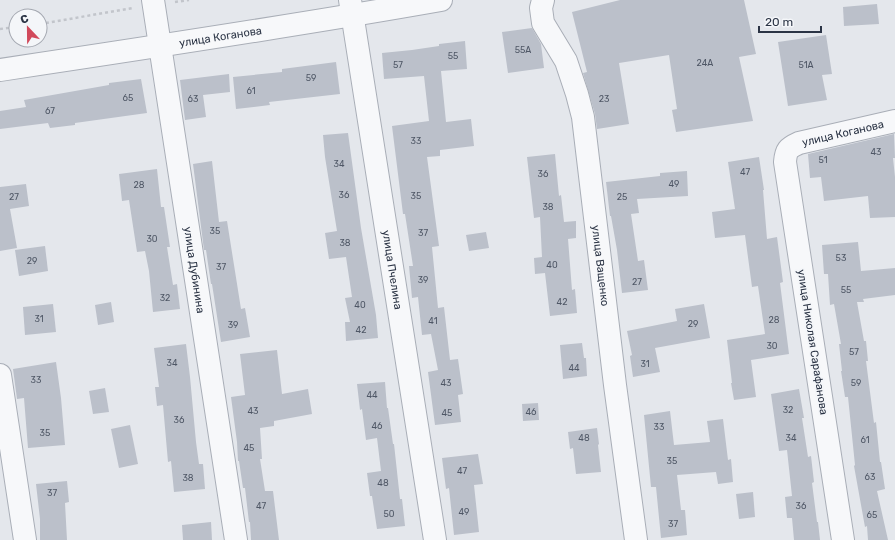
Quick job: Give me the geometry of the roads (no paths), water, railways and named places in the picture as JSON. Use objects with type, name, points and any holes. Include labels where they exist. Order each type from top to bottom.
[{"type":"street","name":"улица Коганова","points":[[0,70],[160,46],[352,8],[441,0]]},
{"type":"street","name":"улица Ващенко","points":[[543,0],[541,8],[543,22],[566,61],[583,117],[614,377],[636,540]]},
{"type":"street","name":"улица Дубинина","points":[[153,2],[236,540]]},
{"type":"street","name":"улица Пчелина","points":[[352,8],[435,540]]},
{"type":"street","name":"улица Коганова","points":[[791,146],[895,121]]},
{"type":"street","name":"улица Николая Сарафанова","points":[[791,146],[786,152],[786,162],[843,540]]},
{"type":"street","points":[[0,375],[25,540]]}]
